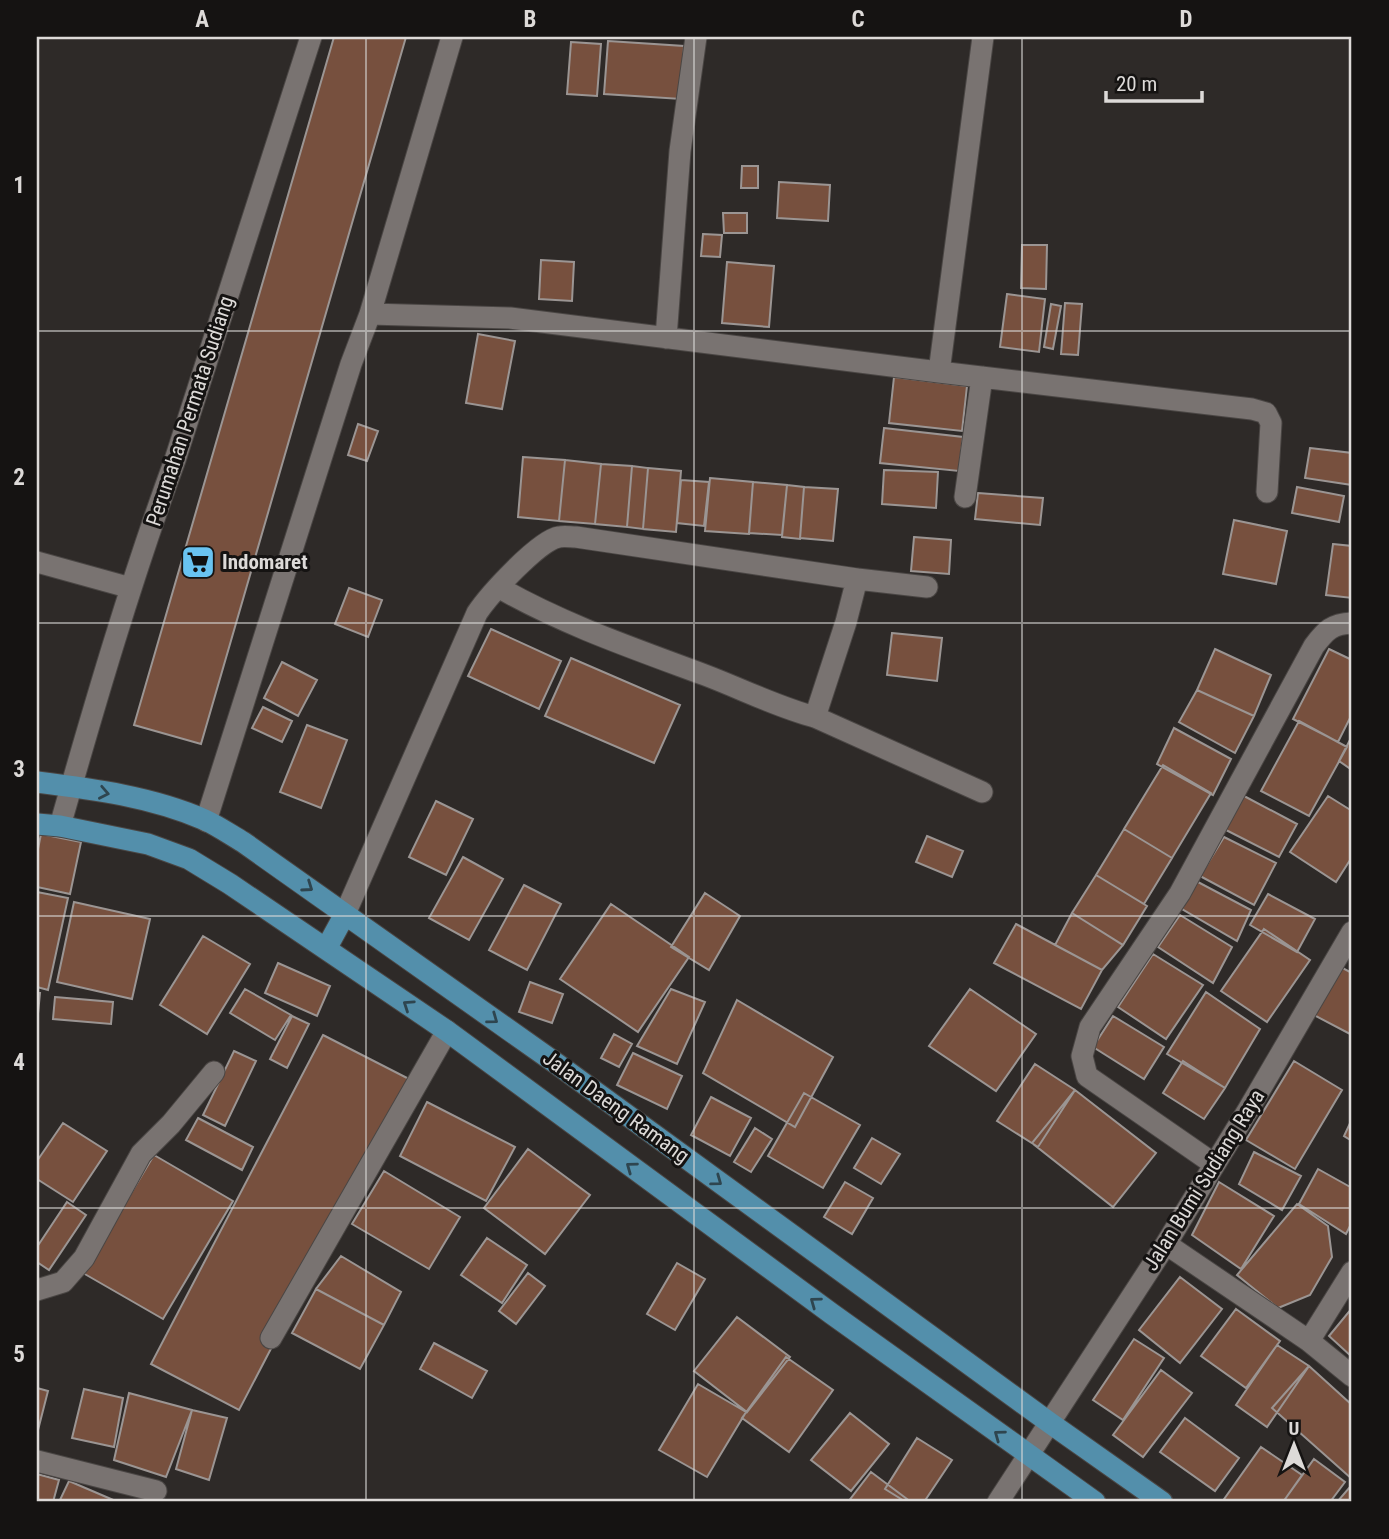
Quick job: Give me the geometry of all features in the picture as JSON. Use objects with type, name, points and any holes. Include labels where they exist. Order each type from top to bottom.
[{"type":"main road","name":"Jalan Daeng Ramang","points":[[37,782],[72,786],[160,804],[206,821],[243,842],[568,1072],[1162,1502]]},
{"type":"main road","name":"Jalan Daeng Ramang","points":[[37,824],[60,826],[148,844],[190,859],[230,884],[447,1031],[843,1322],[1095,1502]]},
{"type":"main road","points":[[326,949],[345,914]]},
{"type":"street","name":"Perumahan Permata Sudiang","points":[[60,826],[131,588],[176,460],[311,37]]},
{"type":"street","points":[[206,821],[351,365],[370,314],[452,37]]},
{"type":"street","points":[[666,338],[680,150],[696,37]]},
{"type":"street","points":[[939,373],[983,37]]},
{"type":"street","points":[[370,314],[510,318],[1252,410],[1266,413],[1270,423],[1267,492]]},
{"type":"street","points":[[965,497],[982,377]]},
{"type":"street","points":[[345,914],[477,613],[486,599],[543,544],[559,537],[576,537],[926,587]]},
{"type":"street","points":[[37,562],[131,588]]},
{"type":"street","points":[[815,717],[857,579]]},
{"type":"street","points":[[498,587],[520,600],[615,642],[792,711],[815,717],[982,792]]},
{"type":"street","points":[[1214,1164],[1087,1076],[1082,1056],[1090,1027],[1180,893],[1314,646],[1323,633],[1338,623],[1352,623]]},
{"type":"street","name":"Jalan Bumi Sudiang Raya","points":[[998,1502],[1166,1244],[1352,932]]},
{"type":"street","points":[[271,1338],[447,1031]]},
{"type":"street","points":[[37,1290],[63,1282],[84,1258],[141,1154],[171,1124],[214,1072]]},
{"type":"street","points":[[1166,1244],[1309,1341],[1352,1376]]},
{"type":"street","points":[[1309,1341],[1352,1272]]},
{"type":"street","points":[[37,1461],[156,1491]]},
{"type":"building","points":[[334,37],[406,37],[201,744],[134,725]]},
{"type":"building","points":[[608,41],[684,46],[681,99],[604,94]]},
{"type":"building","points":[[571,42],[601,44],[597,96],[567,94]]},
{"type":"building","points":[[742,166],[758,166],[758,188],[741,188]]},
{"type":"building","points":[[779,182],[830,185],[828,221],[777,218]]},
{"type":"building","points":[[723,213],[747,213],[747,233],[724,233]]},
{"type":"building","points":[[703,234],[722,235],[720,257],[701,256]]},
{"type":"building","points":[[1022,245],[1047,245],[1046,289],[1021,288]]},
{"type":"building","points":[[541,260],[574,262],[572,301],[539,299]]},
{"type":"building","points":[[727,262],[774,266],[769,327],[722,323]]},
{"type":"building","points":[[1007,294],[1045,299],[1039,352],[1000,347]]},
{"type":"building","points":[[1065,303],[1082,304],[1078,355],[1061,354]]},
{"type":"building","points":[[1051,304],[1061,306],[1053,349],[1044,347]]},
{"type":"building","points":[[478,334],[515,341],[502,409],[466,403]]},
{"type":"building","points":[[894,377],[967,386],[962,431],[889,423]]},
{"type":"building","points":[[358,424],[378,431],[367,461],[348,455]]},
{"type":"building","points":[[884,428],[963,437],[959,471],[880,463]]},
{"type":"building","points":[[1310,448],[1352,453],[1352,485],[1305,478]]},
{"type":"building","points":[[523,457],[565,460],[559,521],[518,517]]},
{"type":"building","points":[[565,460],[601,464],[595,524],[559,521]]},
{"type":"building","points":[[601,464],[632,466],[627,527],[595,524]]},
{"type":"building","points":[[632,466],[648,468],[643,529],[627,527]]},
{"type":"building","points":[[648,468],[681,471],[676,532],[643,529]]},
{"type":"building","points":[[884,470],[938,472],[936,508],[882,504]]},
{"type":"building","points":[[710,478],[753,482],[749,534],[705,531]]},
{"type":"building","points":[[681,480],[709,482],[704,526],[677,523]]},
{"type":"building","points":[[753,482],[787,485],[782,535],[749,533]]},
{"type":"building","points":[[787,485],[804,487],[800,539],[782,537]]},
{"type":"building","points":[[804,487],[838,489],[833,541],[800,538]]},
{"type":"building","points":[[1297,487],[1344,496],[1339,522],[1292,513]]},
{"type":"building","points":[[978,493],[1043,498],[1040,525],[975,519]]},
{"type":"building","points":[[1234,520],[1287,531],[1276,584],[1223,574]]},
{"type":"building","points":[[914,537],[951,540],[949,574],[911,571]]},
{"type":"building","points":[[1333,544],[1352,546],[1352,598],[1326,595]]},
{"type":"building","points":[[349,588],[382,600],[368,637],[335,624]]},
{"type":"building","points":[[491,629],[561,661],[539,709],[468,676]]},
{"type":"building","points":[[892,633],[942,638],[937,681],[887,675]]},
{"type":"building","points":[[1215,649],[1271,675],[1254,716],[1197,690]]},
{"type":"building","points":[[1329,649],[1352,660],[1352,714],[1338,742],[1293,719]]},
{"type":"building","points":[[571,658],[680,705],[654,763],[545,716]]},
{"type":"building","points":[[282,662],[317,680],[298,716],[264,698]]},
{"type":"building","points":[[1197,690],[1254,716],[1235,753],[1179,722]]},
{"type":"building","points":[[263,707],[292,721],[282,742],[252,728]]},
{"type":"building","points":[[1299,721],[1347,747],[1309,816],[1261,791]]},
{"type":"building","points":[[307,725],[347,740],[321,808],[280,792]]},
{"type":"building","points":[[1174,728],[1231,759],[1213,795],[1157,764]]},
{"type":"building","points":[[1352,736],[1352,770],[1339,761]]},
{"type":"building","points":[[1163,765],[1211,793],[1172,858],[1124,829]]},
{"type":"building","points":[[1244,796],[1297,824],[1279,857],[1224,829]]},
{"type":"building","points":[[1328,796],[1352,811],[1352,857],[1336,882],[1290,852]]},
{"type":"building","points":[[436,801],[473,819],[446,875],[409,857]]},
{"type":"building","points":[[1124,829],[1172,858],[1144,904],[1096,875]]},
{"type":"building","points":[[41,834],[81,842],[70,894],[37,887],[37,854]]},
{"type":"building","points":[[927,836],[963,851],[952,877],[916,862]]},
{"type":"building","points":[[1224,837],[1276,863],[1254,905],[1200,876]]},
{"type":"building","points":[[463,857],[503,879],[469,940],[429,918]]},
{"type":"building","points":[[1096,875],[1147,906],[1123,945],[1072,913]]},
{"type":"building","points":[[1196,881],[1251,910],[1237,941],[1182,909]]},
{"type":"building","points":[[524,885],[561,904],[527,970],[489,950]]},
{"type":"building","points":[[37,892],[68,898],[48,990],[37,987]]},
{"type":"building","points":[[705,893],[740,916],[709,970],[671,947]]},
{"type":"building","points":[[1268,894],[1315,919],[1297,952],[1250,925]]},
{"type":"building","points":[[74,902],[150,919],[132,999],[57,982]]},
{"type":"building","points":[[611,904],[689,957],[638,1032],[560,979]]},
{"type":"building","points":[[1072,913],[1123,945],[1102,970],[1055,945]]},
{"type":"building","points":[[1180,915],[1232,947],[1213,983],[1158,947]]},
{"type":"building","points":[[1016,924],[1102,970],[1081,1009],[994,963]]},
{"type":"building","points":[[1264,929],[1310,960],[1267,1022],[1221,991]]},
{"type":"building","points":[[203,936],[250,964],[207,1034],[160,1005]]},
{"type":"building","points":[[1153,954],[1203,985],[1166,1039],[1118,1007]]},
{"type":"building","points":[[278,963],[330,986],[317,1016],[265,993]]},
{"type":"building","points":[[1337,965],[1352,973],[1352,1035],[1312,1014]]},
{"type":"building","points":[[530,982],[563,994],[552,1023],[519,1012]]},
{"type":"building","points":[[245,989],[291,1015],[275,1040],[230,1013]]},
{"type":"building","points":[[671,989],[705,1002],[677,1064],[637,1046]]},
{"type":"building","points":[[970,989],[1036,1034],[996,1091],[929,1046]]},
{"type":"building","points":[[1206,992],[1260,1029],[1225,1088],[1167,1054]]},
{"type":"building","points":[[37,993],[40,993],[37,1024]]},
{"type":"building","points":[[55,997],[113,1002],[111,1024],[53,1019]]},
{"type":"building","points":[[737,1000],[833,1057],[795,1127],[703,1073]]},
{"type":"building","points":[[292,1016],[309,1024],[287,1068],[270,1059]]},
{"type":"building","points":[[1113,1016],[1164,1047],[1144,1079],[1093,1047]]},
{"type":"building","points":[[614,1034],[632,1044],[619,1067],[601,1058]]},
{"type":"building","points":[[323,1035],[411,1080],[239,1410],[151,1364]]},
{"type":"building","points":[[234,1051],[256,1061],[225,1126],[203,1115]]},
{"type":"building","points":[[633,1053],[682,1076],[667,1109],[617,1085]]},
{"type":"building","points":[[1183,1061],[1225,1088],[1204,1119],[1163,1093]]},
{"type":"building","points":[[1294,1061],[1342,1090],[1295,1169],[1246,1140]]},
{"type":"building","points":[[1035,1064],[1075,1090],[1038,1147],[997,1121]]},
{"type":"building","points":[[1075,1090],[1156,1153],[1113,1207],[1032,1143]]},
{"type":"building","points":[[804,1093],[860,1125],[823,1188],[768,1156]]},
{"type":"building","points":[[711,1097],[751,1118],[730,1156],[691,1135]]},
{"type":"building","points":[[427,1102],[515,1147],[486,1201],[400,1156]]},
{"type":"building","points":[[198,1118],[253,1147],[242,1170],[186,1140]]},
{"type":"building","points":[[1352,1119],[1352,1141],[1344,1136]]},
{"type":"building","points":[[63,1123],[107,1151],[73,1202],[37,1179],[37,1161]]},
{"type":"building","points":[[755,1128],[772,1139],[751,1172],[734,1162]]},
{"type":"building","points":[[872,1138],[900,1154],[881,1184],[854,1168]]},
{"type":"building","points":[[528,1149],[590,1195],[545,1254],[484,1208]]},
{"type":"building","points":[[1254,1152],[1301,1176],[1282,1210],[1239,1184]]},
{"type":"building","points":[[154,1155],[233,1201],[163,1319],[83,1273]]},
{"type":"building","points":[[1318,1169],[1352,1188],[1352,1222],[1346,1234],[1299,1204]]},
{"type":"building","points":[[384,1171],[460,1217],[429,1269],[352,1224]]},
{"type":"building","points":[[845,1182],[873,1198],[852,1234],[824,1217]]},
{"type":"building","points":[[1219,1182],[1274,1216],[1241,1269],[1192,1235]]},
{"type":"building","points":[[67,1202],[86,1215],[49,1270],[37,1262],[37,1247]]},
{"type":"building","points":[[1297,1204],[1328,1226],[1332,1257],[1310,1295],[1278,1308],[1237,1275]]},
{"type":"building","points":[[487,1238],[527,1265],[502,1303],[461,1275]]},
{"type":"building","points":[[341,1256],[401,1292],[384,1325],[316,1289]]},
{"type":"building","points":[[677,1263],[705,1279],[675,1330],[647,1314]]},
{"type":"building","points":[[528,1273],[545,1286],[516,1324],[499,1311]]},
{"type":"building","points":[[1180,1277],[1222,1309],[1180,1363],[1139,1330]]},
{"type":"building","points":[[316,1289],[384,1325],[360,1369],[292,1333]]},
{"type":"building","points":[[1352,1308],[1352,1357],[1329,1336]]},
{"type":"building","points":[[1236,1309],[1280,1341],[1246,1388],[1201,1356]]},
{"type":"building","points":[[737,1317],[790,1357],[747,1412],[694,1371]]},
{"type":"building","points":[[1134,1339],[1164,1358],[1123,1420],[1093,1400]]},
{"type":"building","points":[[434,1343],[487,1371],[472,1398],[420,1369]]},
{"type":"building","points":[[1277,1345],[1309,1366],[1267,1427],[1236,1405]]},
{"type":"building","points":[[786,1357],[833,1390],[789,1452],[742,1418]]},
{"type":"building","points":[[1309,1366],[1352,1405],[1352,1479],[1272,1408]]},
{"type":"building","points":[[1161,1370],[1192,1393],[1143,1457],[1113,1435]]},
{"type":"building","points":[[698,1384],[746,1412],[707,1477],[659,1450]]},
{"type":"building","points":[[37,1388],[48,1391],[37,1434]]},
{"type":"building","points":[[84,1389],[123,1398],[114,1447],[72,1438]]},
{"type":"building","points":[[129,1393],[192,1410],[166,1477],[114,1460]]},
{"type":"building","points":[[192,1410],[227,1418],[209,1480],[176,1469]]},
{"type":"building","points":[[850,1413],[889,1444],[851,1491],[811,1460]]},
{"type":"building","points":[[1185,1418],[1239,1458],[1215,1491],[1160,1452]]},
{"type":"building","points":[[917,1438],[952,1460],[924,1502],[906,1502],[885,1489]]},
{"type":"building","points":[[1261,1447],[1302,1475],[1283,1502],[1222,1502]]},
{"type":"building","points":[[1314,1459],[1345,1482],[1330,1502],[1283,1502]]},
{"type":"building","points":[[871,1472],[911,1502],[848,1502]]},
{"type":"building","points":[[37,1474],[59,1480],[53,1502],[37,1502]]},
{"type":"building","points":[[69,1481],[118,1502],[59,1502]]},
{"type":"building","points":[[1349,1488],[1352,1490],[1352,1502],[1337,1502]]},
{"type":"place","name":"Indomaret","points":[[198,562]]}]
